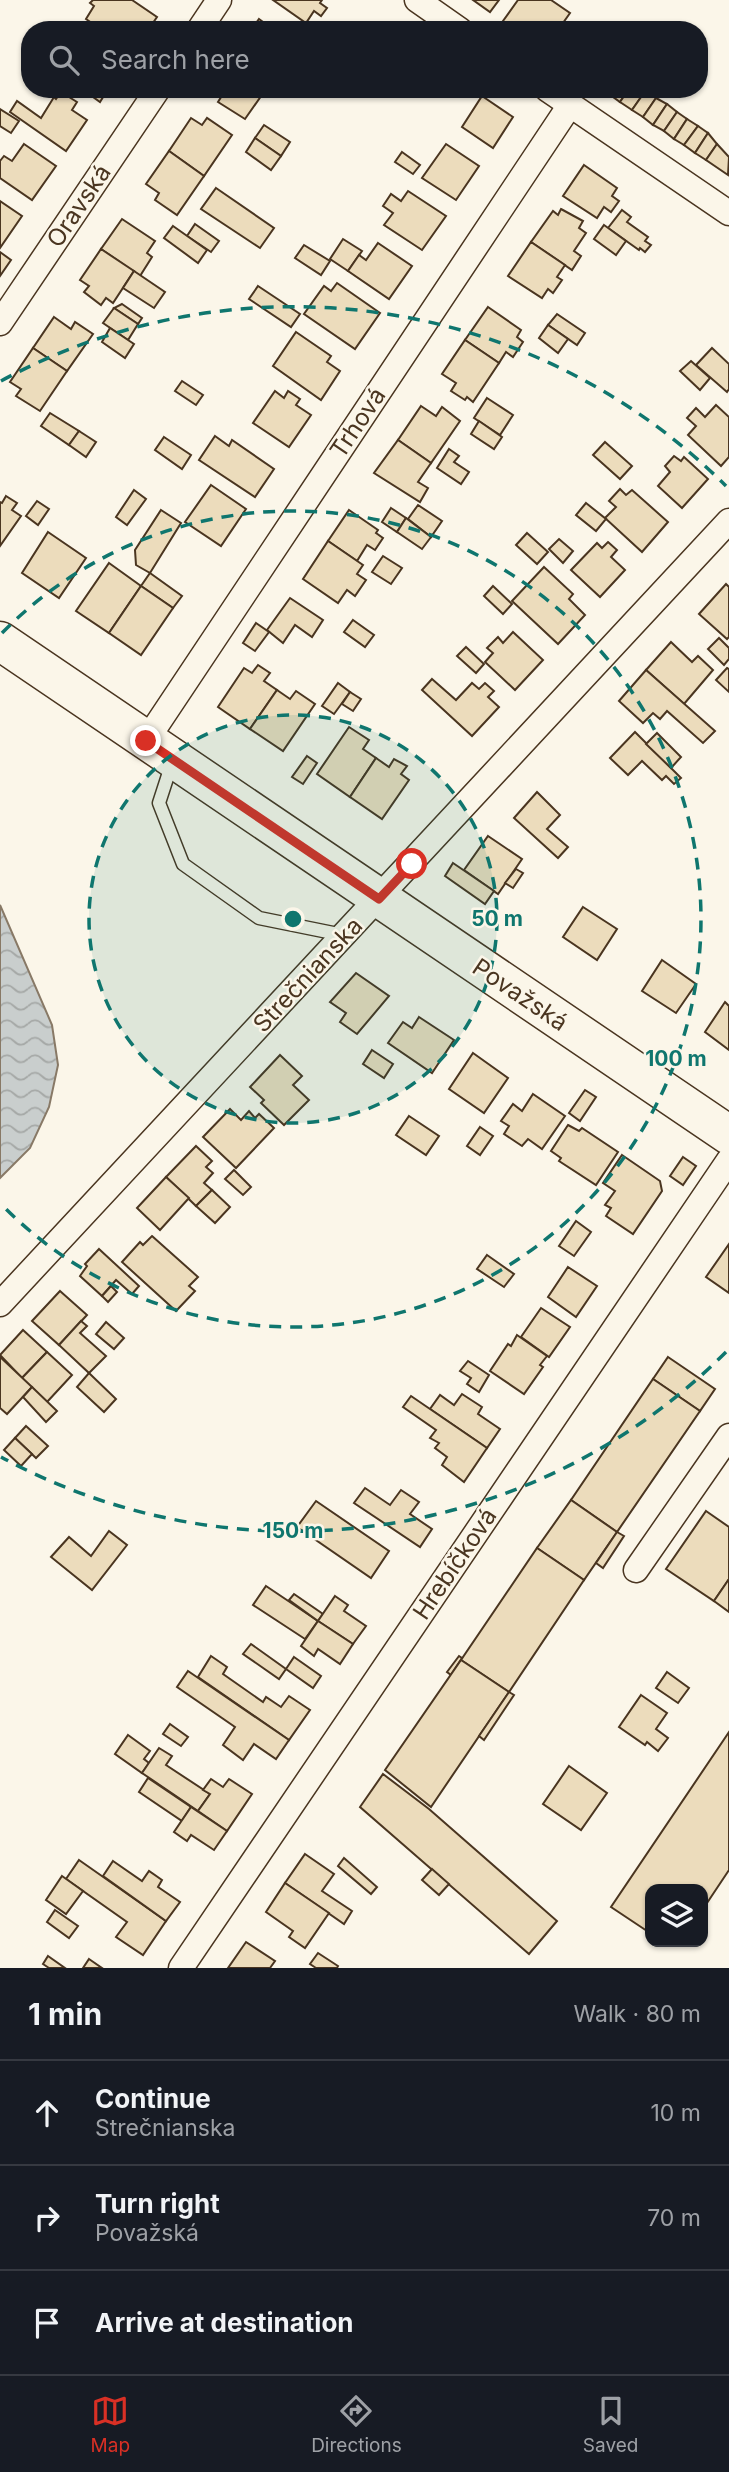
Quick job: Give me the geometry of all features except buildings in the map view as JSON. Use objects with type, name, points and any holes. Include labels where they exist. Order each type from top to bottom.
[{"type":"main road","name":"Považská","points":[[0,641],[729,1135]]},
{"type":"street","points":[[205,21],[219,0]]},
{"type":"street","points":[[416,0],[447,21]]},
{"type":"street","name":"Oravská","points":[[0,323],[152,98]]},
{"type":"street","points":[[560,98],[729,213]]},
{"type":"street","name":"Trhová","points":[[159,750],[570,105]]},
{"type":"street","name":"Strečnianska","points":[[0,1304],[729,521]]},
{"type":"street","name":"Hrebíčková","points":[[181,1968],[729,1160]]},
{"type":"street","points":[[636,1570],[729,1436]]},
{"type":"lane","points":[[159,750],[159,803],[183,864],[259,918],[345,935]]},
{"type":"water","points":[[0,905],[52,1025],[58,1065],[49,1107],[30,1148],[0,1178]]},
{"type":"route","points":[[146,741],[379,899],[412,864]]}]
